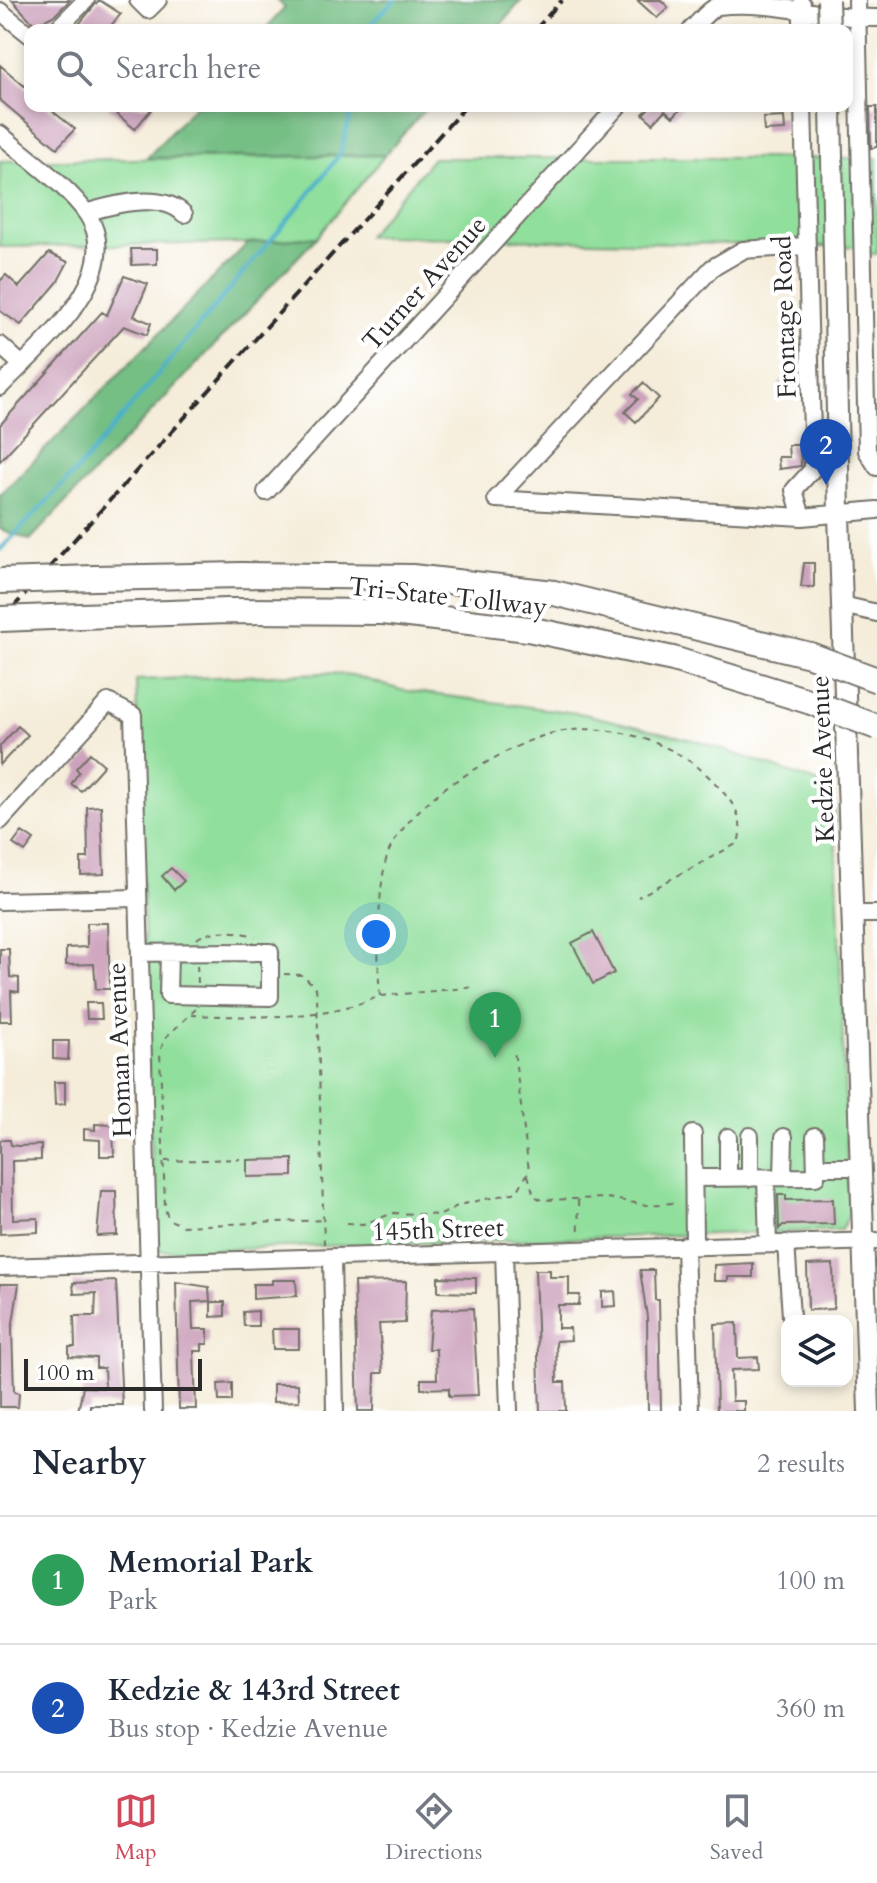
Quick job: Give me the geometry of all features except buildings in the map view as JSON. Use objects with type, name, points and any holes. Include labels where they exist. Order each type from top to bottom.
[{"type":"highway","name":"Tri-State Tollway","points":[[0,581],[241,575],[412,577],[475,584],[554,593],[810,655],[877,680]]},
{"type":"highway","name":"Tri-State Tollway","points":[[0,619],[227,611],[398,614],[528,629],[673,659],[811,702],[877,727]]},
{"type":"main road","points":[[828,0],[829,24]]},
{"type":"main road","name":"Kedzie Avenue","points":[[831,112],[842,605],[862,1167],[870,1241],[872,1379],[869,1411]]},
{"type":"street","points":[[62,24],[86,0]]},
{"type":"street","points":[[138,0],[148,10],[158,0]]},
{"type":"street","points":[[697,24],[716,6],[758,0],[802,4],[857,18],[877,18]]},
{"type":"street","points":[[857,0],[867,451],[877,467]]},
{"type":"street","points":[[802,4],[802,24]]},
{"type":"street","points":[[0,11],[24,30]]},
{"type":"street","name":"Turner Avenue","points":[[266,492],[613,112]]},
{"type":"street","name":"Frontage Road","points":[[802,517],[794,490],[813,469],[803,112]]},
{"type":"street","points":[[0,134],[86,213],[94,229],[97,249],[92,282],[0,387]]},
{"type":"street","points":[[86,213],[106,206],[167,202],[184,214]]},
{"type":"street","points":[[806,246],[743,250],[712,268],[496,499],[802,517],[877,510]]},
{"type":"street","points":[[0,345],[21,364]]},
{"type":"street","points":[[842,605],[877,613]]},
{"type":"street","name":"Homan Avenue","points":[[0,821],[108,702],[133,715],[153,1411]]},
{"type":"street","points":[[0,901],[138,898]]},
{"type":"street","points":[[853,914],[877,914]]},
{"type":"street","points":[[140,953],[270,952],[270,997],[168,995],[169,953]]},
{"type":"street","points":[[690,1411],[693,1134]]},
{"type":"street","points":[[750,1136],[768,1244]]},
{"type":"street","points":[[694,1178],[816,1177],[815,1136]]},
{"type":"street","points":[[728,1137],[728,1178]]},
{"type":"street","points":[[783,1177],[784,1137]]},
{"type":"street","points":[[816,1167],[862,1167]]},
{"type":"street","name":"145th Street","points":[[0,1267],[870,1241]]},
{"type":"street","points":[[786,1243],[791,1315]]},
{"type":"street","points":[[504,1251],[509,1411]]},
{"type":"street","points":[[328,1257],[335,1411]]},
{"type":"path","points":[[380,996],[381,903],[389,850],[435,795],[538,738],[581,730],[643,738],[677,752],[702,769],[734,805],[741,819],[738,843],[638,897]]},
{"type":"path","points":[[258,952],[254,936],[242,933],[200,935],[196,952],[199,998],[191,1015],[166,1037],[160,1051],[165,1208],[168,1219],[176,1225],[324,1220]]},
{"type":"path","points":[[270,971],[303,975],[316,988],[328,1257]]},
{"type":"path","points":[[191,1015],[277,1018],[347,1009],[380,996],[476,987]]},
{"type":"path","points":[[514,1050],[528,1174],[534,1196],[542,1200],[673,1203]]},
{"type":"path","points":[[163,1161],[240,1159]]},
{"type":"path","points":[[347,1223],[363,1224],[394,1213],[441,1215],[459,1205],[517,1192],[528,1174]]},
{"type":"path","points":[[578,1200],[579,1239]]},
{"type":"green space","points":[[277,0],[522,0],[501,24],[270,24],[285,8]]},
{"type":"green space","points":[[189,112],[423,112],[385,155],[147,158]]},
{"type":"green space","points":[[385,155],[317,237],[248,243],[0,247],[0,161]]},
{"type":"green space","points":[[433,158],[877,158],[877,254],[865,254],[864,247],[367,236]]},
{"type":"green space","points":[[317,237],[30,540],[0,529],[0,495],[248,243]]},
{"type":"green space","points":[[328,673],[352,675],[401,690],[584,714],[698,741],[834,788],[849,1215],[841,1230],[163,1251],[154,1247],[136,680]]},
{"type":"waterway","points":[[370,24],[395,0]]},
{"type":"waterway","points":[[0,550],[81,466],[306,198],[340,154],[351,112]]},
{"type":"railway","points":[[540,24],[562,0]]},
{"type":"railway","points":[[0,622],[461,112]]},
{"type":"place","name":"Kedzie & 143rd Street","points":[[826,485]]},
{"type":"place","name":"Memorial Park","points":[[495,1058]]}]
